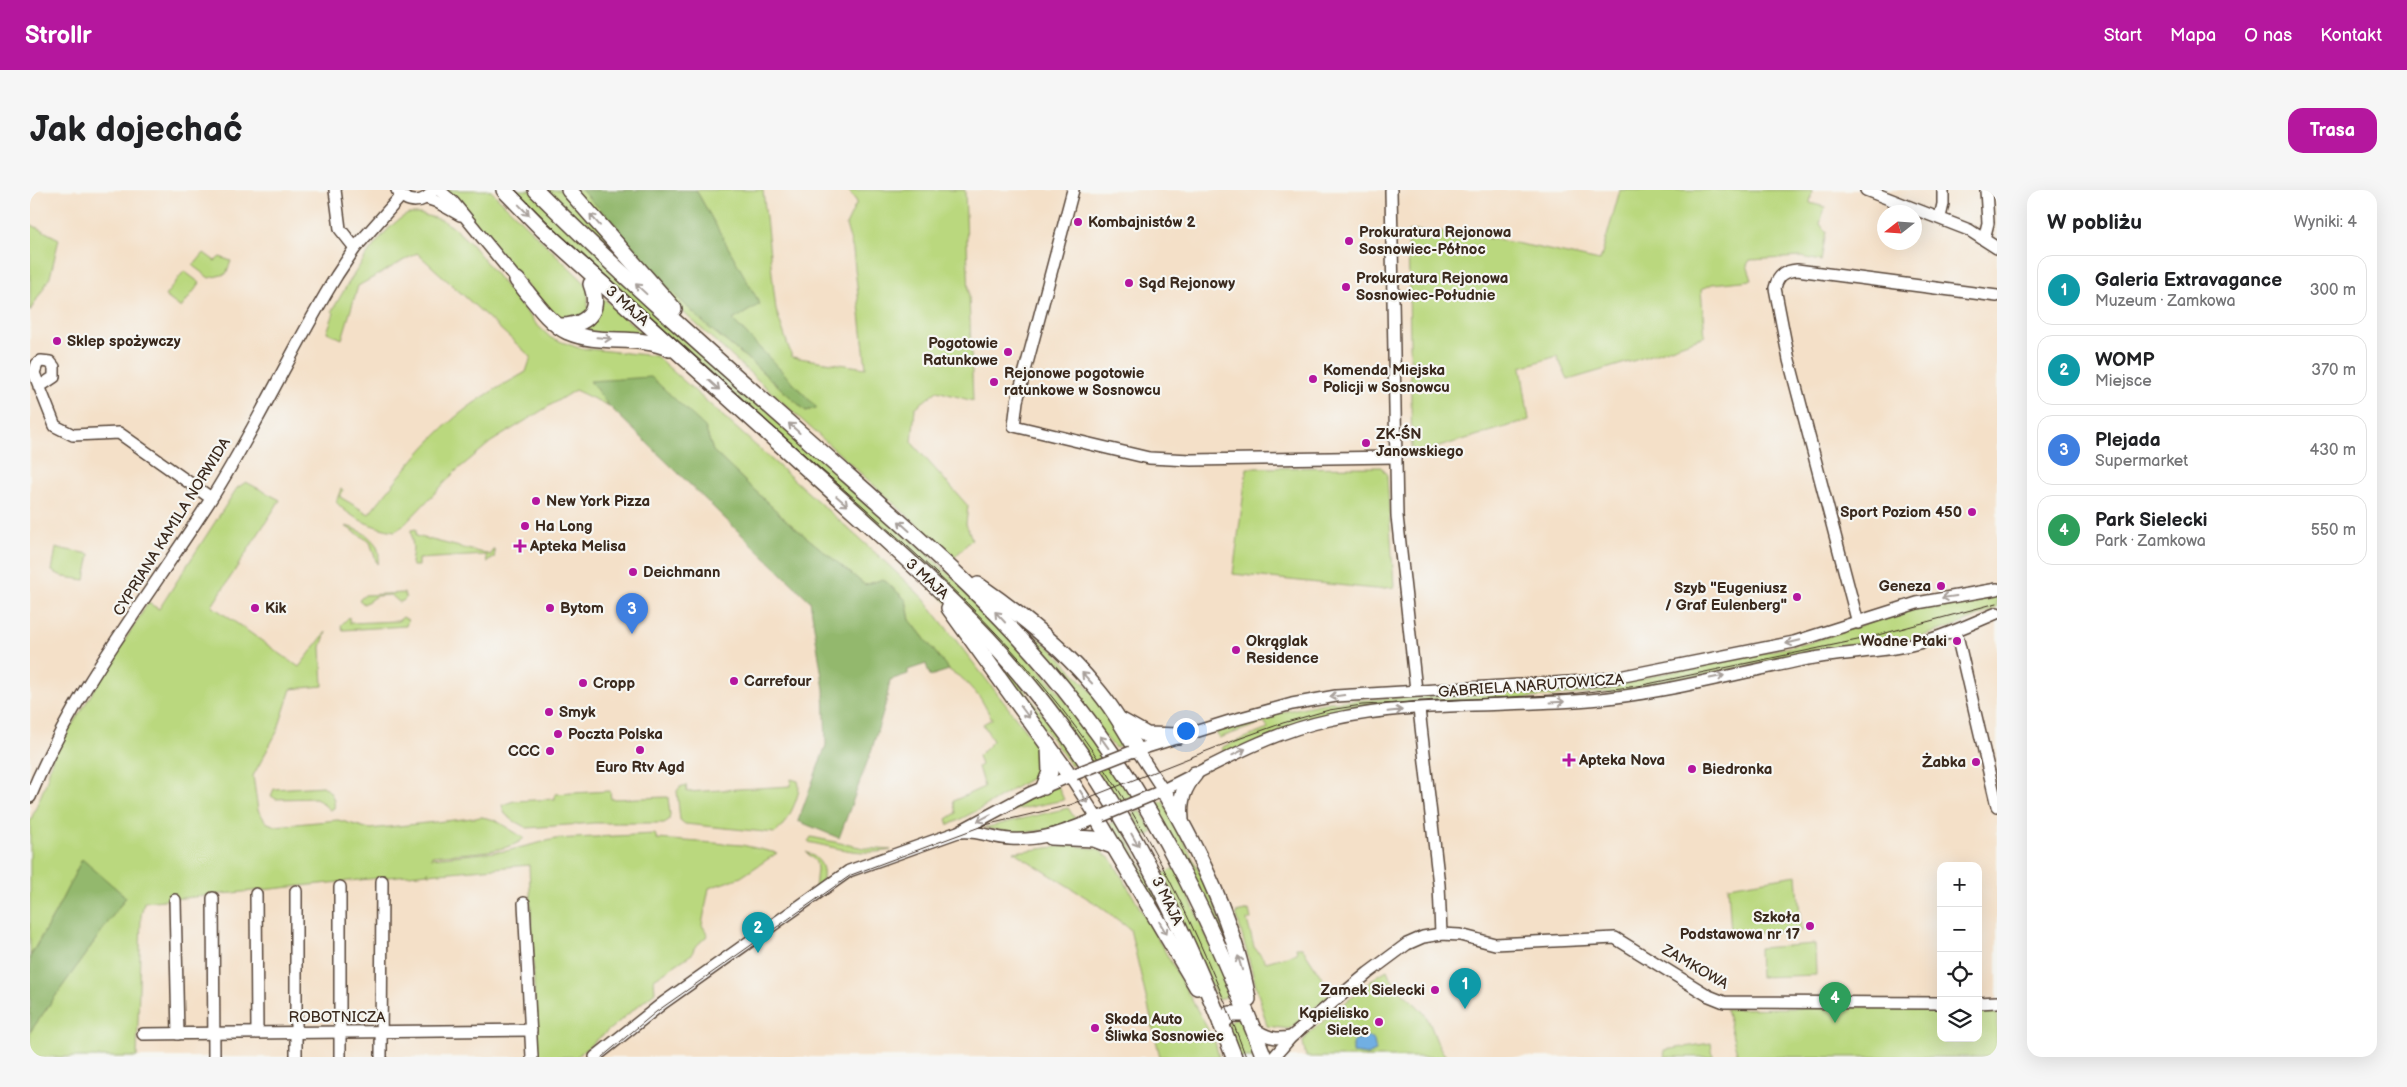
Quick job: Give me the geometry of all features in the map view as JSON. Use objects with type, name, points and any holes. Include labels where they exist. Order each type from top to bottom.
[{"type":"main road","name":"3 MAJA","points":[[504,190],[543,230],[933,584],[1008,661],[1045,704],[1081,754],[1153,872],[1179,925],[1233,1057]]},
{"type":"main road","name":"3 MAJA","points":[[536,190],[702,346],[940,559],[994,611],[1052,674],[1128,775],[1186,877],[1223,955],[1264,1057]]},
{"type":"main road","points":[[569,190],[675,309],[702,346]]},
{"type":"main road","points":[[543,230],[561,256],[591,284],[613,302],[642,319]]},
{"type":"main road","points":[[517,280],[558,326],[577,335],[604,339],[648,341],[678,353]]},
{"type":"main road","points":[[558,326],[573,326],[584,322],[589,316],[595,303],[591,284]]},
{"type":"main road","points":[[940,559],[998,599],[1043,635],[1095,687],[1116,717],[1134,751]]},
{"type":"main road","points":[[933,584],[962,629],[1073,775]]},
{"type":"main road","points":[[1116,717],[1146,735],[1179,736]]},
{"type":"main road","points":[[1044,787],[1050,772],[1049,745]]},
{"type":"main road","points":[[1181,824],[1179,808],[1181,797],[1195,774]]},
{"type":"main road","points":[[1100,817],[1115,848],[1222,1028],[1230,1014],[1250,1021],[1244,978],[1232,934],[1222,907],[1181,824],[1160,792]]},
{"type":"main road","points":[[1051,837],[1094,839],[1115,848]]},
{"type":"street","points":[[335,190],[340,230],[355,248]]},
{"type":"street","points":[[439,190],[453,202],[517,280]]},
{"type":"street","points":[[1073,190],[1017,401],[1014,426],[1149,458],[1191,460],[1396,457]]},
{"type":"street","points":[[1391,190],[1396,516],[1416,690]]},
{"type":"street","points":[[1866,190],[1940,217],[1984,239],[1997,248]]},
{"type":"street","points":[[1940,217],[1944,204],[1943,190]]},
{"type":"street","points":[[1984,239],[1988,223],[1986,190]]},
{"type":"street","points":[[399,193],[414,201],[430,194],[435,201],[465,218]]},
{"type":"street","name":"CYPRIANA KAMILA NORWIDA","points":[[31,790],[75,707],[211,498],[317,307],[355,248],[399,193]]},
{"type":"street","points":[[1858,623],[1844,576],[1785,341],[1776,297],[1777,282],[1784,273],[1797,270],[1997,296]]},
{"type":"street","points":[[39,387],[55,426],[73,435],[119,433],[211,498]]},
{"type":"street","name":"GABRIELA NARUTOWICZA","points":[[958,832],[1044,787],[1134,751],[1179,736],[1292,704],[1336,696],[1587,681],[1619,677],[1794,642],[1917,603],[1997,589]]},
{"type":"street","name":"GABRIELA NARUTOWICZA","points":[[958,832],[969,831],[1024,840],[1051,837],[1160,792],[1250,746],[1294,730],[1356,715],[1622,696],[1810,658],[1914,644],[1956,631],[1997,613]]},
{"type":"street","points":[[1956,631],[1997,806]]},
{"type":"street","points":[[1419,709],[1439,885],[1441,934]]},
{"type":"street","points":[[1134,751],[1160,792]]},
{"type":"street","points":[[1073,775],[1100,817]]},
{"type":"street","points":[[595,1057],[656,1008],[849,871],[958,832]]},
{"type":"street","points":[[381,1057],[382,881]]},
{"type":"street","points":[[340,887],[340,1057]]},
{"type":"street","points":[[296,891],[296,1057]]},
{"type":"street","points":[[256,894],[256,1032]]},
{"type":"street","points":[[213,898],[214,1057]]},
{"type":"street","points":[[175,900],[178,1034]]},
{"type":"street","points":[[524,903],[532,1057]]},
{"type":"street","name":"ZAMKOWA","points":[[1274,1057],[1290,1037],[1355,983],[1407,944],[1423,937],[1441,934],[1460,935],[1495,944],[1615,938],[1709,996],[1724,1002],[1937,1003]]},
{"type":"street","points":[[1982,1003],[1997,1002]]},
{"type":"street","points":[[1250,1021],[1270,1038],[1281,1039],[1290,1037]]},
{"type":"street","name":"ROBOTNICZA","points":[[143,1034],[530,1030]]},
{"type":"green space","points":[[443,190],[490,190],[585,283],[588,287],[588,313],[562,321],[531,290],[474,221]]},
{"type":"green space","points":[[508,190],[530,190],[958,582],[1057,689],[1135,796],[1118,803],[1043,693]]},
{"type":"green space","points":[[548,190],[581,190],[615,224],[631,247],[670,290],[706,325],[806,411],[816,408],[733,320],[759,304],[696,190],[763,190],[776,310],[792,357],[866,368],[853,250],[846,225],[857,202],[848,190],[965,190],[973,401],[937,391],[915,408],[912,443],[968,506],[966,524],[972,539],[954,558],[684,313],[607,250]]},
{"type":"green space","points":[[581,190],[696,190],[760,304],[733,320],[817,408],[806,411],[706,325],[670,290],[631,247],[615,224]]},
{"type":"green space","points":[[1620,190],[1812,190],[1810,203],[1825,207],[1820,224],[1826,232],[1821,261],[1801,257],[1750,260],[1747,265],[1752,280],[1712,284],[1701,290],[1705,336],[1636,360],[1568,380],[1557,356],[1521,367],[1529,420],[1412,455],[1408,231],[1481,237],[1600,261]]},
{"type":"green space","points":[[408,214],[420,214],[442,220],[454,228],[472,245],[536,324],[551,338],[579,348],[656,356],[923,598],[1034,741],[1038,756],[1034,767],[1039,771],[1033,777],[982,808],[949,825],[947,819],[956,813],[953,801],[984,787],[978,767],[981,765],[978,756],[993,741],[983,724],[992,719],[981,699],[963,679],[949,670],[910,620],[906,600],[883,579],[865,585],[788,522],[713,451],[705,427],[591,382],[609,406],[575,390],[491,442],[456,471],[403,526],[395,531],[362,521],[342,508],[336,502],[341,489],[343,490],[340,497],[369,514],[420,452],[448,423],[480,399],[526,372],[531,357],[417,253],[358,286],[342,339],[327,332],[334,313],[332,311],[365,258],[386,231]]},
{"type":"green space","points":[[30,224],[59,239],[50,277],[30,311]]},
{"type":"green space","points":[[204,253],[215,261],[220,257],[231,261],[226,274],[209,278],[193,266]]},
{"type":"green space","points":[[184,271],[200,283],[181,308],[165,296]]},
{"type":"green space","points":[[601,296],[644,336],[581,331],[591,324]]},
{"type":"green space","points":[[651,377],[705,427],[713,451],[788,522],[865,585],[883,579],[906,600],[910,620],[949,670],[930,676],[926,664],[908,670],[908,674],[890,680],[886,702],[872,749],[839,838],[798,821],[826,745],[824,689],[810,601],[609,406],[590,381]]},
{"type":"green space","points":[[1381,467],[1387,475],[1394,587],[1375,589],[1233,574],[1247,468]]},
{"type":"green space","points":[[246,482],[280,500],[212,606],[299,667],[326,632],[321,647],[323,686],[291,689],[277,732],[253,776],[258,810],[266,822],[275,826],[338,820],[370,829],[482,817],[495,820],[524,838],[517,843],[495,850],[432,856],[431,858],[506,851],[555,839],[655,834],[657,839],[742,845],[777,853],[741,877],[709,888],[702,925],[708,935],[694,948],[692,954],[654,979],[655,992],[576,1057],[537,1057],[529,865],[428,873],[144,902],[141,916],[137,1057],[30,1057],[30,1032],[126,897],[82,860],[30,956],[30,822],[46,783],[53,756],[148,603],[159,609],[237,488]]},
{"type":"green space","points":[[345,526],[358,530],[371,539],[378,550],[377,564],[370,542]]},
{"type":"green space","points":[[416,529],[416,536],[491,555],[493,549],[495,552],[494,558],[487,562],[486,555],[418,559],[418,566],[413,566],[411,563],[413,549],[411,530]]},
{"type":"green space","points":[[56,548],[90,554],[85,580],[64,577],[52,571]]},
{"type":"green space","points":[[980,590],[1054,651],[1105,706],[1126,744],[1115,748]]},
{"type":"green space","points":[[404,593],[406,598],[399,602],[391,595],[376,596],[364,604],[359,600],[365,595]]},
{"type":"green space","points":[[1997,594],[1997,608],[1958,625],[1906,641],[1803,655],[1624,691],[1352,711],[1224,754],[1222,747],[1268,729],[1265,722],[1219,738],[1215,730],[1268,715],[1329,702],[1581,686],[1638,679],[1808,643],[1900,612]]},
{"type":"green space","points":[[349,617],[350,623],[398,621],[403,617],[408,620],[406,626],[343,630],[341,625]]},
{"type":"green space","points":[[964,622],[1010,671],[1079,762],[1071,765]]},
{"type":"green space","points":[[791,779],[798,781],[796,801],[784,824],[775,833],[685,824],[680,820],[677,791],[680,787],[686,785],[687,792],[791,786]]},
{"type":"green space","points":[[323,786],[330,792],[333,798],[334,808],[330,810],[316,798],[276,799],[271,796],[274,789]]},
{"type":"green space","points":[[1058,786],[1064,800],[1006,812],[1027,799]]},
{"type":"green space","points":[[610,791],[611,799],[668,797],[669,820],[664,823],[594,823],[527,828],[505,814],[502,805],[514,801],[555,799],[555,794]]},
{"type":"green space","points":[[1163,801],[1213,898],[1243,990],[1199,887],[1153,806]]},
{"type":"green space","points":[[1068,808],[1076,820],[1041,831],[1020,832],[983,828]]},
{"type":"green space","points":[[1141,811],[1153,833],[1144,836],[1132,814]]},
{"type":"green space","points":[[1118,820],[1190,962],[1109,824]]},
{"type":"green space","points":[[811,837],[864,848],[891,850],[859,852],[808,842]]},
{"type":"green space","points":[[1071,845],[1098,849],[1112,860],[1215,1042],[1219,1057],[1160,1057],[1130,929],[1098,905],[1014,852]]},
{"type":"green space","points":[[806,852],[818,859],[823,870],[823,879],[815,889],[816,862]]},
{"type":"green space","points":[[82,859],[126,897],[30,1032],[30,957]]},
{"type":"green space","points":[[1176,868],[1232,994],[1218,1000],[1160,875]]},
{"type":"green space","points":[[1797,875],[1801,931],[1731,934],[1728,886]]},
{"type":"green space","points":[[1249,910],[1251,919],[1247,920],[1254,947],[1266,962],[1297,953],[1296,947],[1302,947],[1329,989],[1329,996],[1289,1029],[1267,1026],[1236,913]]},
{"type":"green space","points":[[1815,944],[1816,975],[1760,977],[1759,948]]},
{"type":"green space","name":"Kąpielisko Sielec","points":[[1387,970],[1398,988],[1427,1017],[1439,1046],[1447,1057],[1306,1057],[1303,1042],[1309,1033],[1377,976]]},
{"type":"green space","points":[[1997,1005],[1997,1057],[1738,1057],[1726,1009],[1937,1006],[1937,1042],[1982,1042],[1982,1006]]},
{"type":"green space","points":[[1240,1017],[1255,1047],[1251,1048],[1254,1057],[1238,1057],[1227,1023]]},
{"type":"green space","points":[[1711,1043],[1713,1057],[1665,1057],[1664,1050]]},
{"type":"water","points":[[1367,1036],[1374,1041],[1376,1051],[1367,1055],[1353,1053],[1353,1042]]},
{"type":"tram line","points":[[515,190],[568,242],[948,584],[1025,665],[1061,708],[1094,753],[1140,825],[1198,939],[1246,1057]]},
{"type":"tram line","points":[[602,1057],[656,1012],[851,875],[985,825],[1070,805],[1283,723],[1329,710],[1362,705],[1570,694],[1638,686],[1867,638],[1997,603]]},
{"type":"place","name":"Kombajnistów 2","points":[[1078,222]]},
{"type":"place","name":"Prokuratura Rejonowa Sosnowiec-Północ","points":[[1349,241]]},
{"type":"place","name":"Sąd Rejonowy","points":[[1129,283]]},
{"type":"place","name":"Prokuratura Rejonowa Sosnowiec-Południe","points":[[1346,287]]},
{"type":"place","name":"Sklep spożywczy","points":[[57,341]]},
{"type":"place","name":"Pogotowie Ratunkowe","points":[[1008,352]]},
{"type":"place","name":"Komenda Miejska Policji w Sosnowcu","points":[[1313,379]]},
{"type":"place","name":"Rejonowe pogotowie ratunkowe w Sosnowcu","points":[[994,382]]},
{"type":"place","name":"ZK-ŚN Janowskiego","points":[[1366,443]]},
{"type":"place","name":"New York Pizza","points":[[536,501]]},
{"type":"place","name":"Sport Poziom 450","points":[[1972,512]]},
{"type":"place","name":"Ha Long","points":[[525,526]]},
{"type":"place","name":"Apteka Melisa","points":[[520,546]]},
{"type":"place","name":"Deichmann","points":[[633,572]]},
{"type":"place","name":"Geneza","points":[[1941,586]]},
{"type":"place","name":"Szyb \"Eugeniusz / Graf Eulenberg\"","points":[[1797,597]]},
{"type":"place","name":"Kik","points":[[255,608]]},
{"type":"place","name":"Bytom","points":[[550,608]]},
{"type":"place","name":"Plejada","points":[[632,634]]},
{"type":"place","name":"Wodne Ptaki","points":[[1957,641]]},
{"type":"place","name":"Okrąglak Residence","points":[[1236,650]]},
{"type":"place","name":"Carrefour","points":[[734,681]]},
{"type":"place","name":"Cropp","points":[[583,683]]},
{"type":"place","name":"Smyk","points":[[549,712]]},
{"type":"place","name":"Poczta Polska","points":[[558,734]]},
{"type":"place","name":"Euro Rtv Agd","points":[[640,750]]},
{"type":"place","name":"CCC","points":[[550,751]]},
{"type":"place","name":"Apteka Nova","points":[[1569,760]]},
{"type":"place","name":"Żabka","points":[[1976,762]]},
{"type":"place","name":"Biedronka","points":[[1692,769]]},
{"type":"place","name":"Szkoła Podstawowa nr 17","points":[[1810,926]]},
{"type":"place","name":"WOMP","points":[[758,953]]},
{"type":"place","name":"Zamek Sielecki","points":[[1435,990]]},
{"type":"place","name":"Galeria Extravagance","points":[[1465,1009]]},
{"type":"place","name":"Kąpielisko Sielec","points":[[1379,1022]]},
{"type":"place","name":"Park Sielecki","points":[[1835,1023]]},
{"type":"place","name":"Skoda Auto Śliwka Sosnowiec","points":[[1095,1028]]}]
